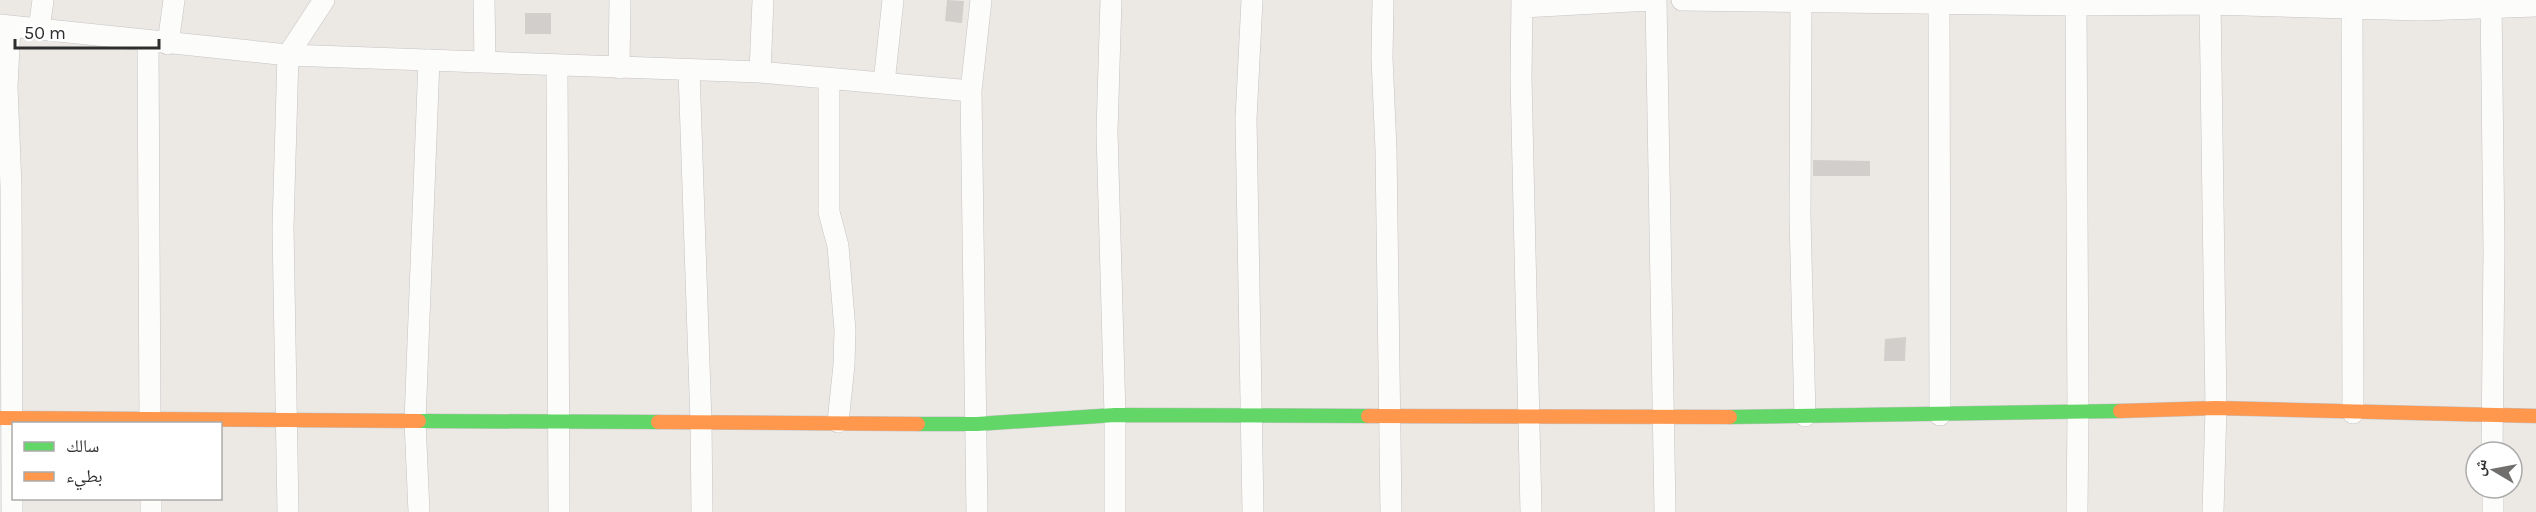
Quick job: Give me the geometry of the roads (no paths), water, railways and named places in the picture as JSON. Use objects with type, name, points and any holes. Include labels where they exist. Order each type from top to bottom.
[{"type":"street","points":[[39,29],[43,0]]},
{"type":"street","points":[[150,421],[158,43],[174,0]]},
{"type":"street","points":[[288,512],[283,215],[288,55],[324,0]]},
{"type":"street","points":[[484,0],[485,61]]},
{"type":"street","points":[[619,68],[620,0]]},
{"type":"street","points":[[760,72],[763,0]]},
{"type":"street","points":[[884,83],[893,0]]},
{"type":"street","points":[[977,512],[971,91],[981,0]]},
{"type":"street","points":[[1111,0],[1107,132],[1115,415],[1115,512]]},
{"type":"street","points":[[1252,0],[1246,119],[1253,512]]},
{"type":"street","points":[[1383,0],[1382,58],[1386,150],[1391,512]]},
{"type":"street","points":[[1531,512],[1527,417],[1521,78],[1522,4],[1650,0]]},
{"type":"street","points":[[1656,0],[1665,512]]},
{"type":"street","points":[[1682,0],[2210,2],[2352,4],[2421,10],[2491,3],[2536,6]]},
{"type":"street","points":[[1801,1],[1800,216],[1805,416]]},
{"type":"street","points":[[1939,2],[1940,415]]},
{"type":"street","points":[[2210,2],[2216,408],[2213,512]]},
{"type":"street","points":[[2076,3],[2077,512]]},
{"type":"street","points":[[2491,3],[2494,225],[2492,440]]},
{"type":"street","points":[[2352,4],[2353,412]]},
{"type":"street","points":[[12,512],[6,417],[11,187],[5,26],[288,55],[760,72],[971,91]]},
{"type":"street","points":[[419,512],[415,421],[429,60]]},
{"type":"street","points":[[557,65],[559,512]]},
{"type":"street","points":[[689,70],[702,512]]},
{"type":"street","points":[[829,78],[829,212],[838,246],[845,330],[838,422]]},
{"type":"street","points":[[6,417],[150,421],[977,424],[1115,415],[1665,418],[2078,413],[2216,408],[2536,416]]}]
